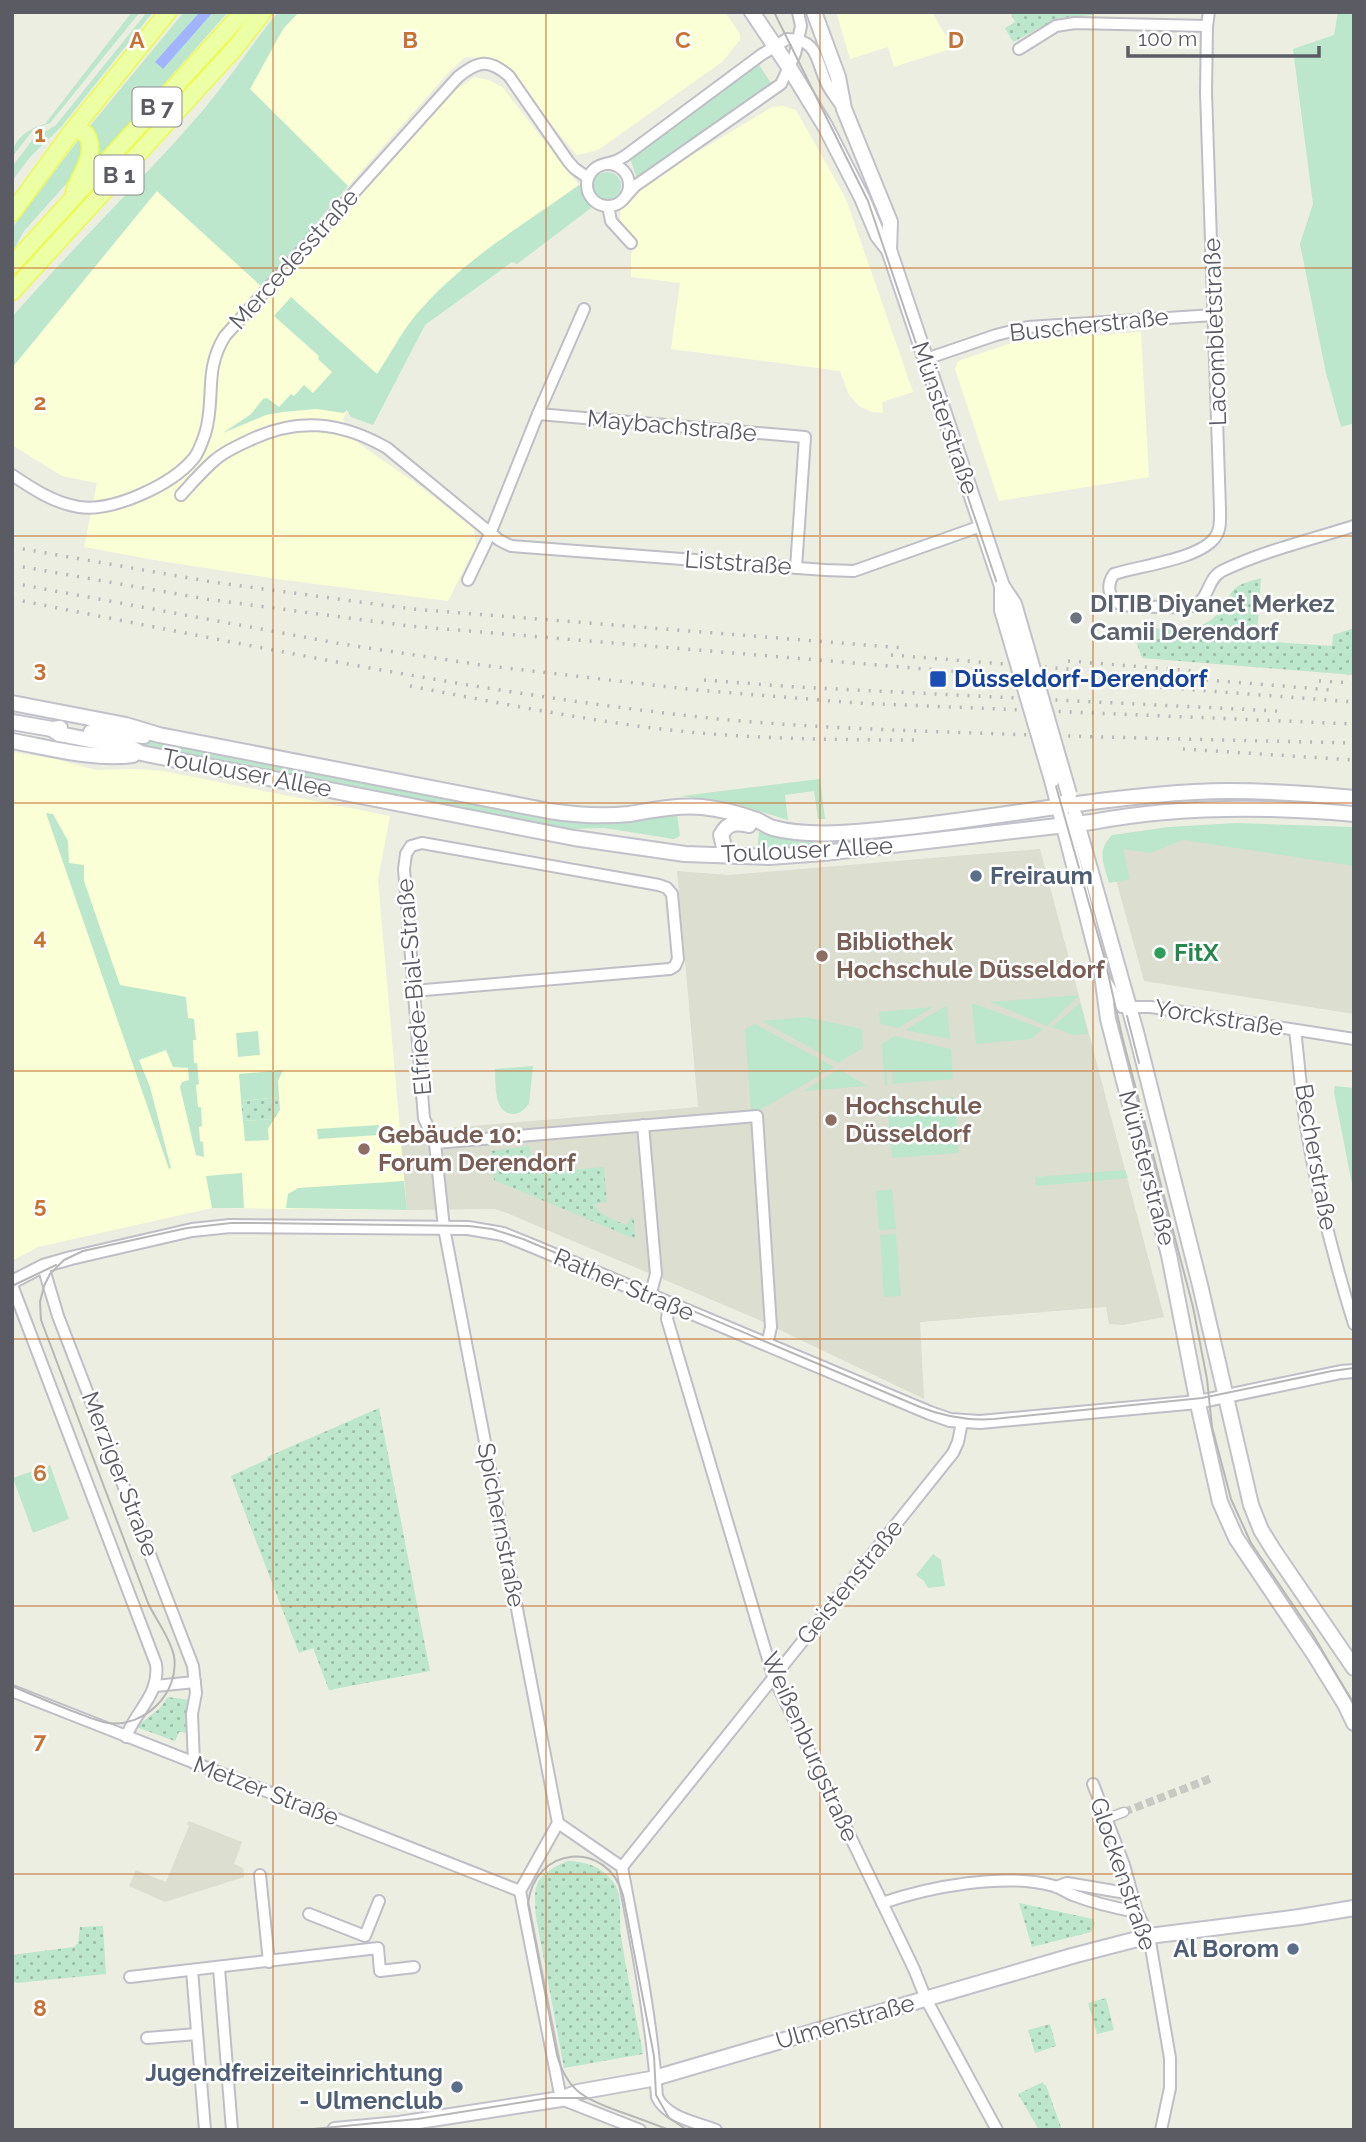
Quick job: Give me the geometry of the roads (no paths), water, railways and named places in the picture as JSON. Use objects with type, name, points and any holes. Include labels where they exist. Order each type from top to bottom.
[{"type":"main road","name":"B 1","points":[[12,213],[72,131],[167,12]]},
{"type":"main road","name":"B 7","points":[[12,265],[243,12]]},
{"type":"main road","name":"B 1","points":[[12,292],[235,48],[263,12]]},
{"type":"main road","name":"Münsterstraße","points":[[752,12],[789,67],[831,138],[878,236],[889,250],[1002,586],[1014,604],[1070,824],[1102,974],[1108,1018],[1169,1255],[1220,1502],[1230,1527],[1251,1562],[1314,1654],[1354,1723]]},
{"type":"main road","name":"Münsterstraße","points":[[814,12],[838,77],[844,109],[890,222],[889,250]]},
{"type":"main road","points":[[71,201],[87,166],[91,145],[86,134],[72,131]]},
{"type":"main road","points":[[12,703],[126,725],[159,735]]},
{"type":"main road","points":[[12,722],[52,729],[60,727],[99,733],[159,735]]},
{"type":"main road","points":[[52,729],[59,734],[141,752]]},
{"type":"main road","name":"Toulouser Allee","points":[[159,735],[549,811],[604,816],[699,807],[721,809],[755,819],[771,827],[815,833],[867,831],[1064,800],[1207,792],[1354,798]]},
{"type":"main road","points":[[12,741],[96,755],[130,755],[141,752]]},
{"type":"main road","name":"Toulouser Allee","points":[[141,752],[574,838],[685,854],[769,857],[824,853],[1124,816],[1194,810],[1276,809],[1354,814]]},
{"type":"main road","points":[[736,856],[722,844],[721,835],[726,827],[737,822],[771,827]]},
{"type":"main road","name":"Münsterstraße","points":[[1070,824],[1136,1032],[1251,1506],[1261,1530],[1354,1668]]},
{"type":"main road","name":"Ulmenstraße","points":[[335,2130],[399,2124],[561,2099],[578,2092],[656,2077],[1149,1936],[1354,1908]]},
{"type":"street","points":[[608,206],[618,203],[635,186],[781,84],[798,39],[801,26],[798,12]]},
{"type":"street","name":"Lacombletstraße","points":[[1209,12],[1206,92],[1220,524],[1217,535],[1211,542],[1189,554],[1111,576],[1109,591],[1117,604],[1192,606],[1203,599],[1211,581],[1221,571],[1354,526]]},
{"type":"street","points":[[1019,49],[1056,26],[1075,23],[1207,26]]},
{"type":"street","points":[[587,178],[592,170],[625,156],[775,46],[787,39],[798,39]]},
{"type":"street","name":"Münsterstraße","points":[[798,39],[805,42],[816,55],[826,84],[844,109]]},
{"type":"street","name":"Mercedesstraße","points":[[12,475],[48,497],[79,507],[94,508],[112,505],[166,481],[194,458],[206,432],[211,372],[225,336],[458,77],[471,66],[480,63],[495,65],[509,76],[568,161],[587,178],[589,196],[597,203],[608,206],[611,221],[631,243]]},
{"type":"street","points":[[781,84],[802,91]]},
{"type":"street","points":[[605,164],[617,165],[625,173],[629,184],[626,196]]},
{"type":"street","points":[[468,580],[490,534],[584,309]]},
{"type":"street","name":"Buscherstraße","points":[[926,359],[1028,327],[1214,315]]},
{"type":"street","name":"Maybachstraße","points":[[538,414],[805,437],[796,568]]},
{"type":"street","name":"Liststraße","points":[[181,495],[216,459],[234,448],[276,429],[313,425],[348,431],[387,448],[490,534],[511,546],[854,570],[981,526]]},
{"type":"street","name":"Elfriede-Bial-Straße","points":[[414,991],[666,971],[675,966],[678,959],[672,894],[667,888],[422,843],[411,846],[406,854],[404,869],[424,1118],[435,1143],[444,1228]]},
{"type":"street","name":"Yorckstraße","points":[[1102,974],[1122,1007],[1151,1007],[1354,1039]]},
{"type":"street","name":"Becherstraße","points":[[1295,1030],[1306,1125],[1316,1181],[1354,1324]]},
{"type":"street","points":[[435,1143],[757,1115],[771,1326],[767,1345]]},
{"type":"street","points":[[643,1125],[656,1274],[650,1296]]},
{"type":"street","name":"Rather Straße","points":[[12,1284],[43,1266],[146,1240],[214,1227],[263,1225],[482,1229],[503,1234],[930,1413],[962,1422],[1198,1402],[1354,1371]]},
{"type":"street","name":"Spichernstraße","points":[[444,1228],[558,1823]]},
{"type":"street","name":"Merziger Straße","points":[[43,1266],[58,1316],[193,1666],[196,1693],[192,1714],[194,1763]]},
{"type":"street","name":"Merziger Straße","points":[[12,1284],[156,1664],[155,1686]]},
{"type":"street","name":"Weißenburgstraße","points":[[669,1304],[667,1319],[773,1676],[926,1999],[997,2130]]},
{"type":"street","name":"Geistenstraße","points":[[622,1867],[953,1453],[962,1422]]},
{"type":"street","points":[[126,1737],[155,1686],[195,1682]]},
{"type":"street","name":"Metzer Straße","points":[[12,1691],[520,1891]]},
{"type":"street","name":"Glockenstraße","points":[[1093,1784],[1124,1865],[1137,1912],[1149,1936],[1170,2058],[1170,2088],[1161,2130]]},
{"type":"street","points":[[1106,1819],[1124,1812]]},
{"type":"street","points":[[640,2130],[561,2099],[520,1891],[558,1823],[622,1867],[636,1944],[657,2097],[670,2113],[716,2130]]},
{"type":"street","points":[[260,1875],[269,1962]]},
{"type":"street","points":[[882,1903],[915,1892],[1012,1881],[1056,1886],[1068,1883],[1132,1894]]},
{"type":"street","points":[[1056,1886],[1069,1894],[1107,1907],[1137,1912]]},
{"type":"street","points":[[359,1951],[379,1901]]},
{"type":"street","points":[[309,1914],[365,1936]]},
{"type":"street","points":[[130,1977],[378,1948],[380,1971],[414,1967]]},
{"type":"street","points":[[219,1968],[232,2130]]},
{"type":"street","points":[[192,1970],[205,2130]]},
{"type":"street","points":[[148,2038],[197,2034]]},
{"type":"water","points":[[200,12],[213,12],[163,69],[155,62]]},
{"type":"tunnel","points":[[1124,1812],[1212,1778]]},
{"type":"tram line","points":[[774,12],[868,201],[1008,616],[1105,960],[1122,1036],[1193,1307],[1207,1379],[1212,1427],[1231,1499],[1251,1543],[1312,1633],[1354,1705]]},
{"type":"tram line","points":[[1127,1016],[1139,1063]]},
{"type":"tram line","points":[[12,1686],[94,1719],[121,1723],[134,1720],[157,1705],[171,1683],[174,1670],[172,1649],[148,1603],[41,1320],[40,1302],[50,1274],[64,1260],[83,1251],[187,1228],[231,1223],[469,1226],[492,1229],[523,1239],[920,1407],[965,1419],[994,1419],[1202,1398],[1354,1368]]},
{"type":"tram line","points":[[12,1286],[56,1265]]},
{"type":"tram line","points":[[669,2130],[587,2098],[572,2085],[561,2067],[528,1904],[533,1885],[543,1870],[556,1861],[572,1857],[587,1858],[602,1865],[615,1877],[623,1895],[654,2056],[656,2095],[669,2118],[687,2130]]},
{"type":"tram line","points":[[303,2130],[417,2119],[549,2098],[587,2098]]},
{"type":"railway","points":[[12,547],[212,582],[412,609],[904,648]]},
{"type":"railway","points":[[12,565],[206,599],[409,626],[1354,702]]},
{"type":"railway","points":[[12,583],[342,644],[488,666],[697,690],[857,703],[1354,724]]},
{"type":"railway","points":[[12,599],[446,681],[621,708],[709,718],[916,731],[1354,743]]},
{"type":"railway","points":[[891,655],[1080,670]]},
{"type":"railway","points":[[1068,661],[1207,672]]},
{"type":"railway","points":[[1195,679],[1331,690]]},
{"type":"railway","points":[[704,680],[1277,711]]},
{"type":"railway","points":[[1319,681],[1354,683]]},
{"type":"railway","points":[[410,686],[554,713],[663,729],[780,738],[917,740]]},
{"type":"railway","points":[[1183,749],[1354,760]]},
{"type":"place","name":"DITIB Diyanet Merkez Camii Derendorf","points":[[1076,618]]},
{"type":"place","name":"Düsseldorf-Derendorf","points":[[938,679]]},
{"type":"place","name":"Freiraum","points":[[976,876]]},
{"type":"place","name":"FitX","points":[[1160,953]]},
{"type":"place","name":"Bibliothek Hochschule Düsseldorf","points":[[822,956]]},
{"type":"place","name":"Hochschule Düsseldorf","points":[[831,1120]]},
{"type":"place","name":"Gebäude 10: Forum Derendorf","points":[[364,1149]]},
{"type":"place","name":"Al Borom","points":[[1293,1949]]},
{"type":"place","name":"Jugendfreizeiteinrichtung - Ulmenclub","points":[[457,2087]]}]
